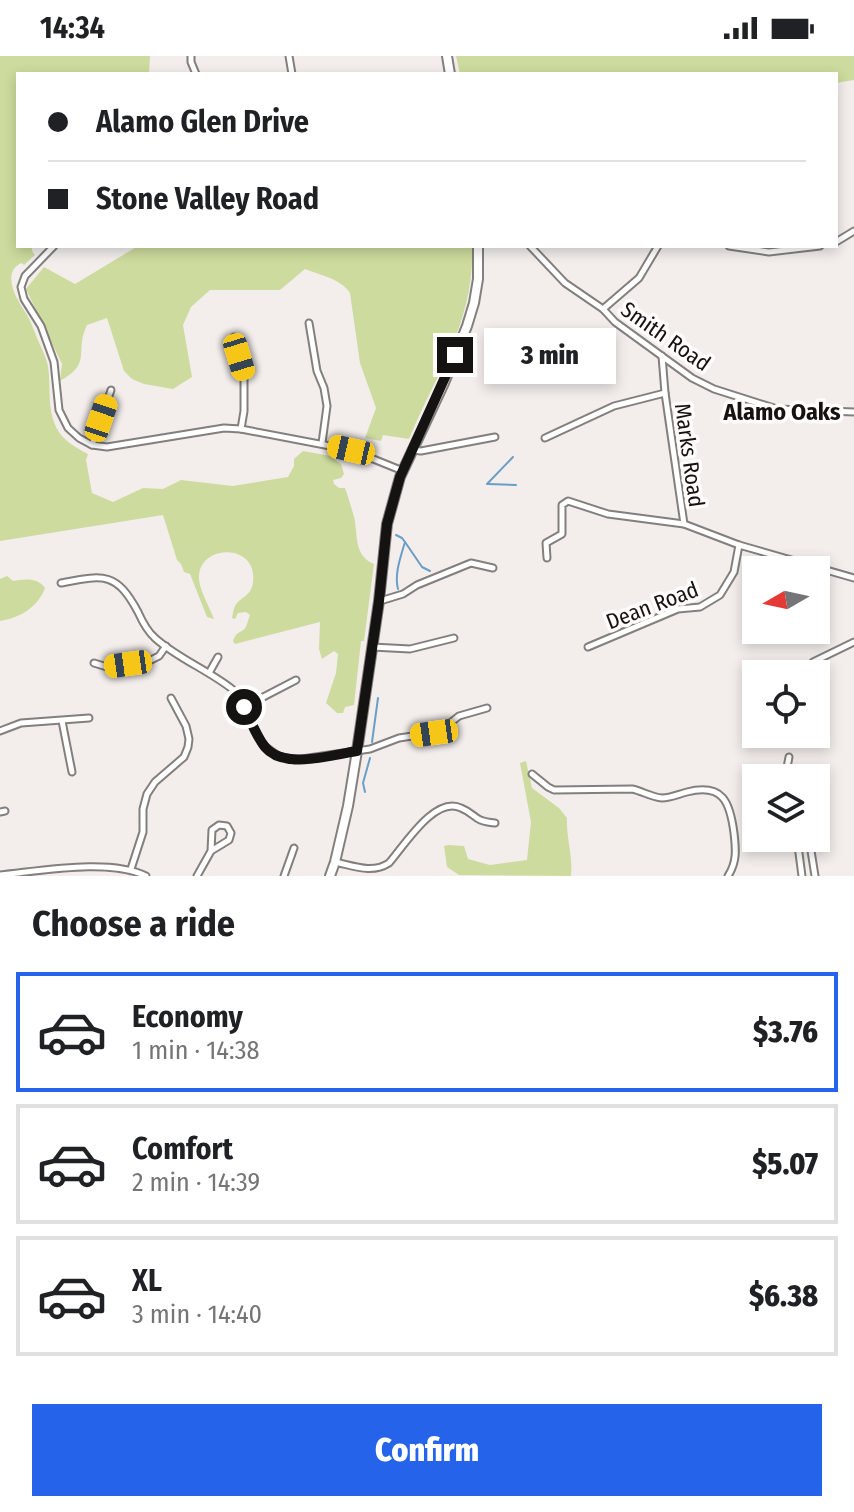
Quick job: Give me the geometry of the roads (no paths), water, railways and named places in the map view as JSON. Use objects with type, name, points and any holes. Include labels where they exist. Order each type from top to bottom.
[{"type":"street","points":[[52,248],[25,276],[21,287],[24,299],[41,326],[54,362],[59,410],[68,428],[79,438],[92,445],[119,447],[216,429],[241,429],[351,450],[403,471]]},
{"type":"street","points":[[330,876],[348,806],[357,751],[387,524],[403,471],[467,326],[478,279],[478,248]]},
{"type":"street","name":"Smith Road","points":[[532,248],[565,283],[692,378],[714,389],[777,409],[854,412]]},
{"type":"street","points":[[603,309],[639,278],[657,248]]},
{"type":"street","points":[[742,248],[769,252],[803,248]]},
{"type":"street","points":[[309,323],[327,406],[322,443]]},
{"type":"street","points":[[234,337],[244,373],[241,429]]},
{"type":"street","name":"Marks Road","points":[[662,355],[684,524],[739,545],[854,578]]},
{"type":"street","points":[[92,445],[111,390]]},
{"type":"street","points":[[545,438],[614,406],[665,393]]},
{"type":"street","points":[[412,449],[421,451],[495,437]]},
{"type":"street","points":[[547,558],[546,543],[562,534],[562,505],[568,501],[608,514],[684,524]]},
{"type":"street","name":"Dean Road","points":[[588,647],[678,609],[700,607],[720,595],[734,572],[739,545]]},
{"type":"street","points":[[379,601],[403,594],[471,563],[493,568]]},
{"type":"street","points":[[61,583],[90,578],[112,581],[127,593],[148,631],[232,689],[263,745],[278,756],[295,760],[379,747],[399,738],[439,732],[459,716],[487,708]]},
{"type":"street","points":[[371,647],[410,649],[454,638]]},
{"type":"street","points":[[817,660],[854,642]]},
{"type":"street","points":[[94,663],[107,667],[149,661],[159,656],[166,646]]},
{"type":"street","points":[[209,673],[218,657]]},
{"type":"street","points":[[244,707],[296,680]]},
{"type":"street","points":[[131,869],[143,832],[143,809],[147,794],[155,782],[184,757],[188,747],[186,726],[171,698]]},
{"type":"street","points":[[0,731],[21,723],[89,718]]},
{"type":"street","points":[[62,721],[72,772]]},
{"type":"street","points":[[788,764],[789,757]]},
{"type":"street","points":[[532,774],[548,787],[560,790],[632,789],[664,798],[701,789],[717,791],[730,810],[736,852],[735,864],[728,876]]},
{"type":"street","points":[[335,862],[365,869],[381,868],[389,863],[431,813],[442,807],[462,808],[479,821],[495,823]]},
{"type":"street","points":[[197,876],[211,851],[212,830],[221,825],[228,827],[231,833],[229,840],[211,851]]},
{"type":"street","points":[[284,876],[294,848]]},
{"type":"street","points":[[799,852],[802,876]]},
{"type":"street","points":[[811,852],[815,876]]},
{"type":"street","points":[[0,875],[104,866],[131,869],[146,876]]},
{"type":"waterway","points":[[487,484],[513,457]]},
{"type":"waterway","points":[[488,484],[516,485]]},
{"type":"waterway","points":[[396,535],[405,542],[397,571],[398,589]]},
{"type":"waterway","points":[[405,542],[422,567],[430,571]]},
{"type":"waterway","points":[[372,742],[378,698]]},
{"type":"waterway","points":[[365,792],[363,783],[370,758]]},
{"type":"district","name":"Alamo Oaks","points":[[782,412]]}]
